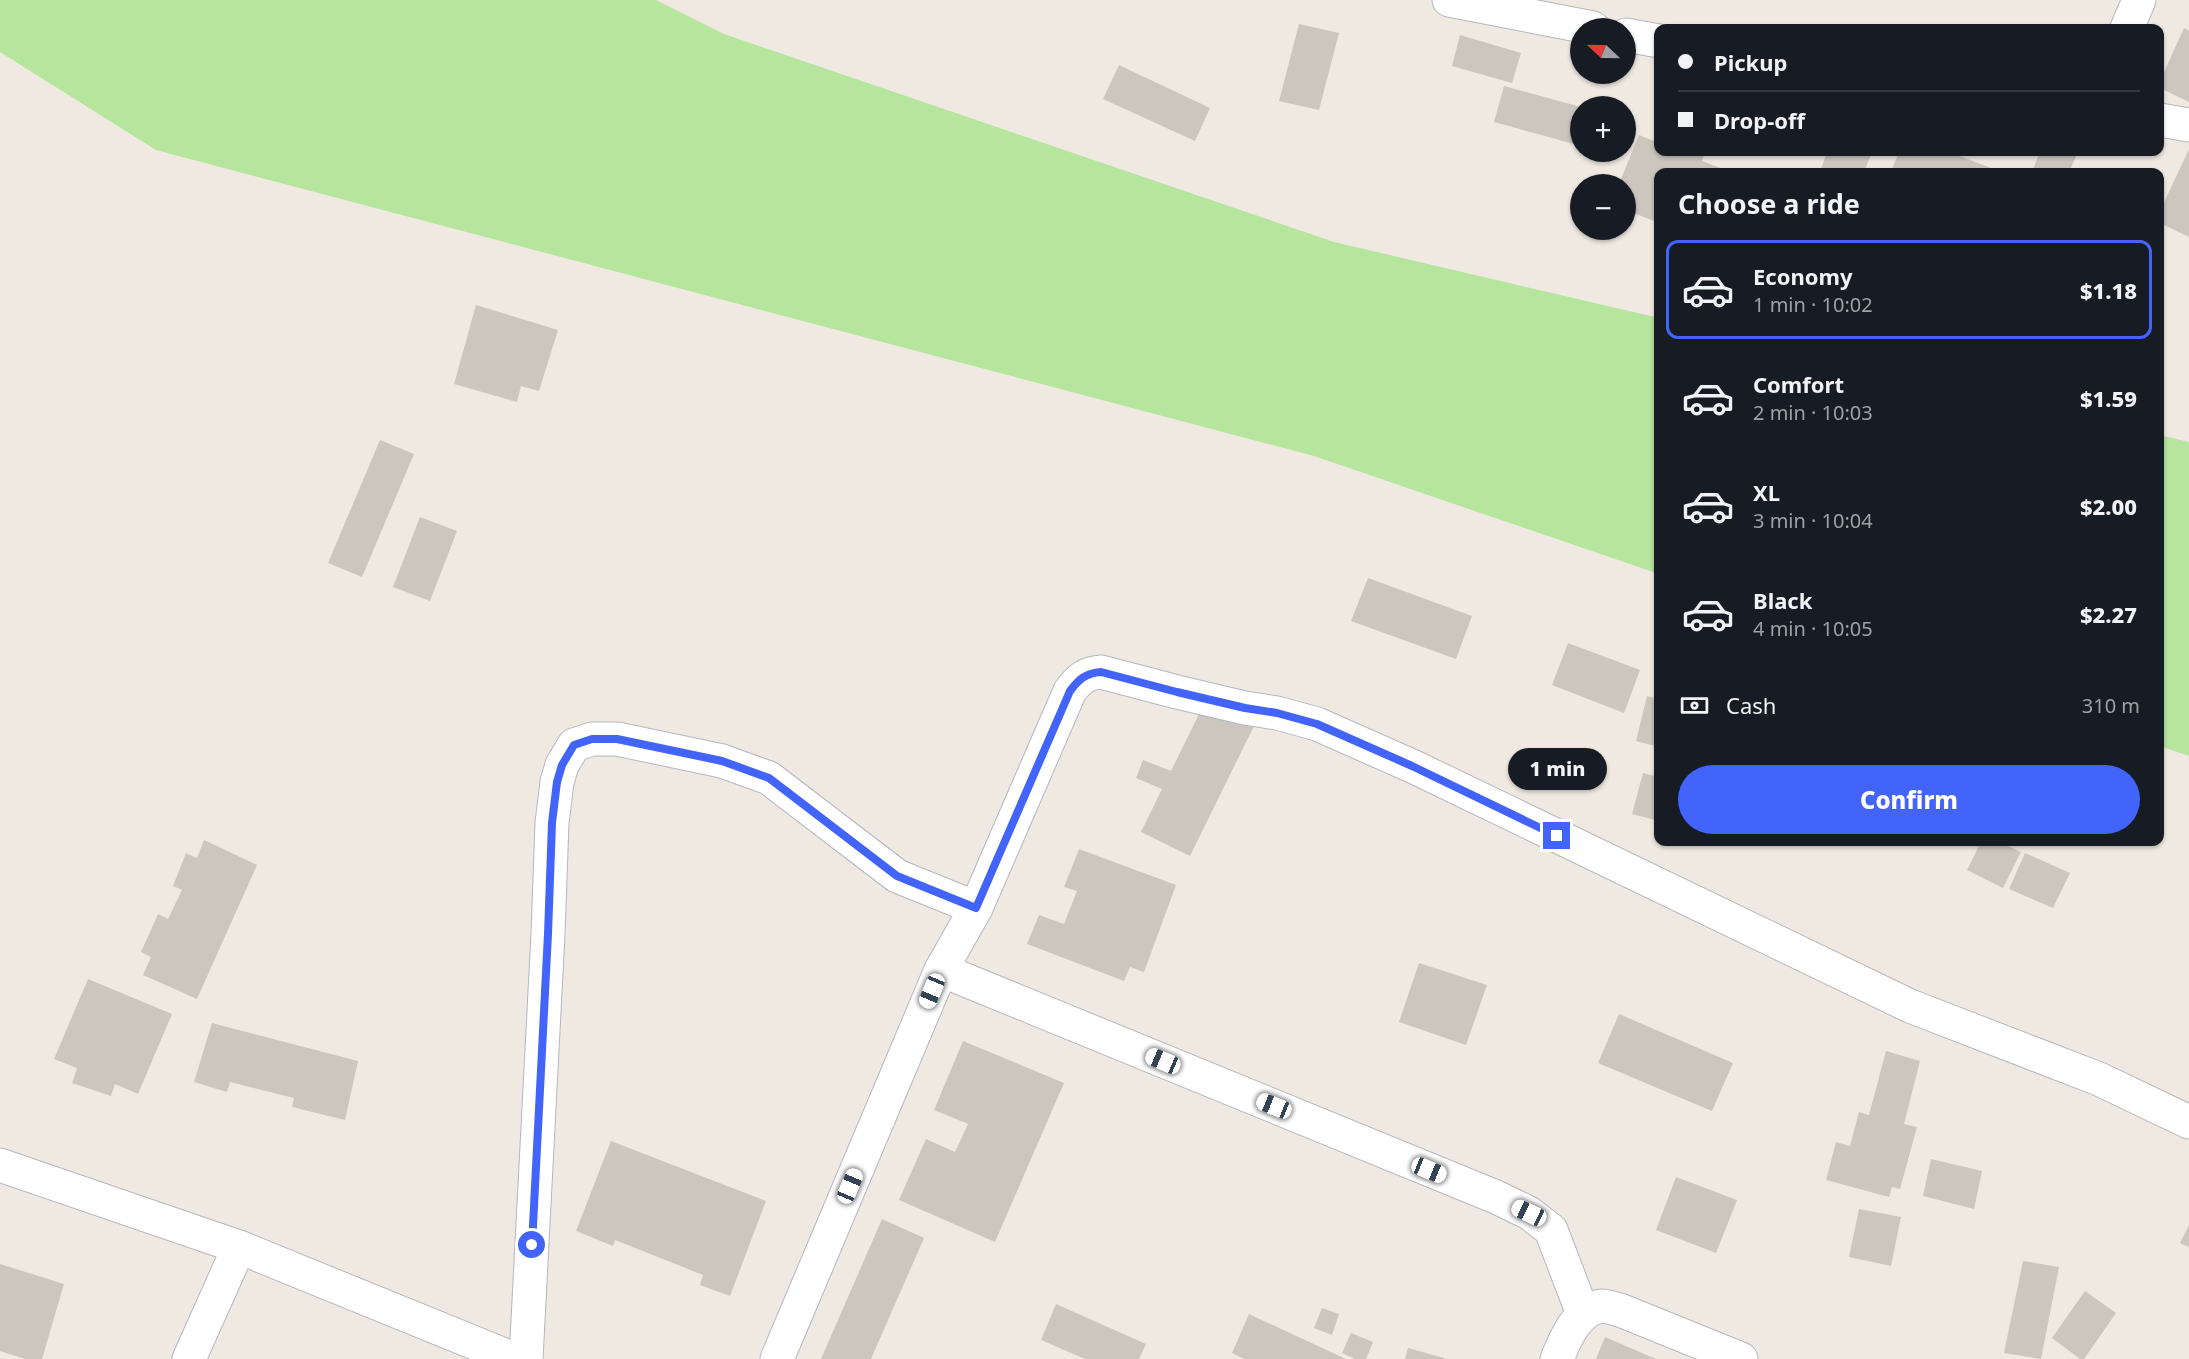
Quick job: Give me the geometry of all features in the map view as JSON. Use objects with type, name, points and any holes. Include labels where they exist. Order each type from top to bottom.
[{"type":"street","points":[[1449,0],[1570,24]]},
{"type":"street","points":[[2129,24],[2139,0]]},
{"type":"street","points":[[1636,37],[1654,41]]},
{"type":"street","points":[[2164,121],[2189,124]]},
{"type":"street","points":[[777,1359],[941,970],[976,908],[1070,691],[1079,679],[1091,672],[1101,672],[1317,724],[1412,766],[1910,1006],[2099,1079],[2189,1122]]},
{"type":"street","points":[[526,1359],[552,823],[557,782],[562,765],[574,745],[592,739],[617,739],[722,761],[769,778],[897,876],[976,908]]},
{"type":"street","points":[[941,970],[1496,1197],[1529,1213],[1551,1230],[1583,1314]]},
{"type":"street","points":[[0,1165],[239,1247],[514,1359]]},
{"type":"street","points":[[189,1359],[239,1247]]},
{"type":"street","points":[[1557,1359],[1567,1335],[1583,1314],[1602,1306],[1620,1310],[1741,1359]]},
{"type":"green space","points":[[0,0],[656,0],[724,34],[1334,242],[1654,317],[1654,572],[1314,456],[156,150],[0,52]]},
{"type":"green space","points":[[2164,436],[2189,442],[2189,756],[2164,747]]},
{"type":"building","points":[[1299,24],[1339,33],[1319,110],[1279,101]]},
{"type":"building","points":[[2184,28],[2189,31],[2189,102],[2164,90],[2164,72]]},
{"type":"building","points":[[1460,35],[1521,53],[1512,83],[1452,66]]},
{"type":"building","points":[[1119,65],[1210,108],[1195,141],[1103,99]]},
{"type":"building","points":[[1504,86],[1570,104],[1570,143],[1494,122]]},
{"type":"building","points":[[1639,135],[1654,141],[1654,156],[1704,156],[1702,161],[1720,168],[1654,168],[1654,221],[1636,214],[1636,174],[1623,174],[1628,162],[1636,162],[1636,142]]},
{"type":"building","points":[[2189,149],[2189,237],[2164,225],[2164,202]]},
{"type":"building","points":[[1826,156],[1870,156],[1866,168],[1821,168]]},
{"type":"building","points":[[1897,156],[1960,156],[1991,168],[1892,168]]},
{"type":"building","points":[[2038,156],[2076,156],[2071,168],[2034,168]]},
{"type":"building","points":[[476,305],[558,330],[539,391],[521,386],[517,402],[454,384]]},
{"type":"building","points":[[380,440],[414,454],[362,577],[328,563]]},
{"type":"building","points":[[420,517],[457,531],[430,601],[393,587]]},
{"type":"building","points":[[1368,578],[1472,616],[1456,659],[1351,621]]},
{"type":"building","points":[[1568,643],[1640,670],[1624,713],[1552,685]]},
{"type":"building","points":[[1647,696],[1654,698],[1654,746],[1636,741]]},
{"type":"building","points":[[1205,702],[1254,726],[1190,856],[1141,832],[1162,789],[1136,778],[1143,760],[1171,771]]},
{"type":"building","points":[[1643,773],[1654,776],[1654,820],[1632,814]]},
{"type":"building","points":[[204,840],[257,865],[197,999],[143,975],[151,957],[141,952],[158,914],[168,919],[182,890],[173,886],[186,853],[197,858]]},
{"type":"building","points":[[1979,846],[2008,846],[2021,852],[2003,888],[1967,870]]},
{"type":"building","points":[[1079,849],[1176,885],[1144,972],[1130,967],[1124,981],[1027,944],[1039,915],[1064,924],[1077,891],[1064,887]]},
{"type":"building","points":[[2025,853],[2070,873],[2053,908],[2009,889]]},
{"type":"building","points":[[1419,963],[1487,985],[1466,1045],[1399,1022]]},
{"type":"building","points":[[88,979],[172,1014],[138,1094],[115,1084],[111,1096],[72,1083],[77,1068],[54,1059]]},
{"type":"building","points":[[1619,1014],[1733,1063],[1712,1111],[1598,1063]]},
{"type":"building","points":[[212,1023],[358,1061],[345,1120],[292,1107],[294,1098],[230,1082],[227,1092],[194,1082]]},
{"type":"building","points":[[963,1041],[1064,1083],[995,1242],[899,1200],[926,1139],[955,1152],[968,1124],[934,1110]]},
{"type":"building","points":[[1886,1051],[1920,1061],[1904,1124],[1917,1127],[1900,1189],[1892,1187],[1889,1197],[1826,1180],[1836,1142],[1850,1146],[1859,1112],[1869,1115]]},
{"type":"building","points":[[611,1141],[766,1201],[730,1296],[700,1285],[703,1275],[615,1240],[613,1246],[576,1231]]},
{"type":"building","points":[[1931,1159],[1982,1171],[1974,1209],[1923,1196]]},
{"type":"building","points":[[1676,1177],[1737,1200],[1716,1253],[1656,1230]]},
{"type":"building","points":[[1859,1209],[1901,1217],[1891,1266],[1849,1257]]},
{"type":"building","points":[[882,1219],[924,1238],[871,1359],[821,1359]]},
{"type":"building","points":[[2189,1225],[2189,1247],[2180,1243]]},
{"type":"building","points":[[2023,1261],[2059,1267],[2041,1359],[2004,1353]]},
{"type":"building","points":[[0,1264],[64,1284],[42,1359],[25,1359],[0,1351]]},
{"type":"building","points":[[2085,1291],[2116,1313],[2084,1359],[2080,1359],[2052,1338]]},
{"type":"building","points":[[1056,1304],[1146,1344],[1139,1359],[1085,1359],[1041,1340]]},
{"type":"building","points":[[1322,1308],[1339,1314],[1332,1335],[1314,1328]]},
{"type":"building","points":[[1249,1314],[1346,1359],[1244,1359],[1232,1353]]},
{"type":"building","points":[[1351,1333],[1373,1342],[1366,1359],[1355,1359],[1342,1353]]},
{"type":"building","points":[[1605,1337],[1656,1359],[1596,1359]]},
{"type":"building","points":[[1408,1348],[1444,1358],[1444,1359],[1405,1359]]},
{"type":"route","points":[[532,1245],[552,823],[557,782],[562,765],[574,745],[592,739],[617,739],[722,761],[769,778],[897,876],[976,908],[1070,691],[1079,679],[1091,672],[1101,672],[1317,724],[1412,766],[1557,836]]}]
